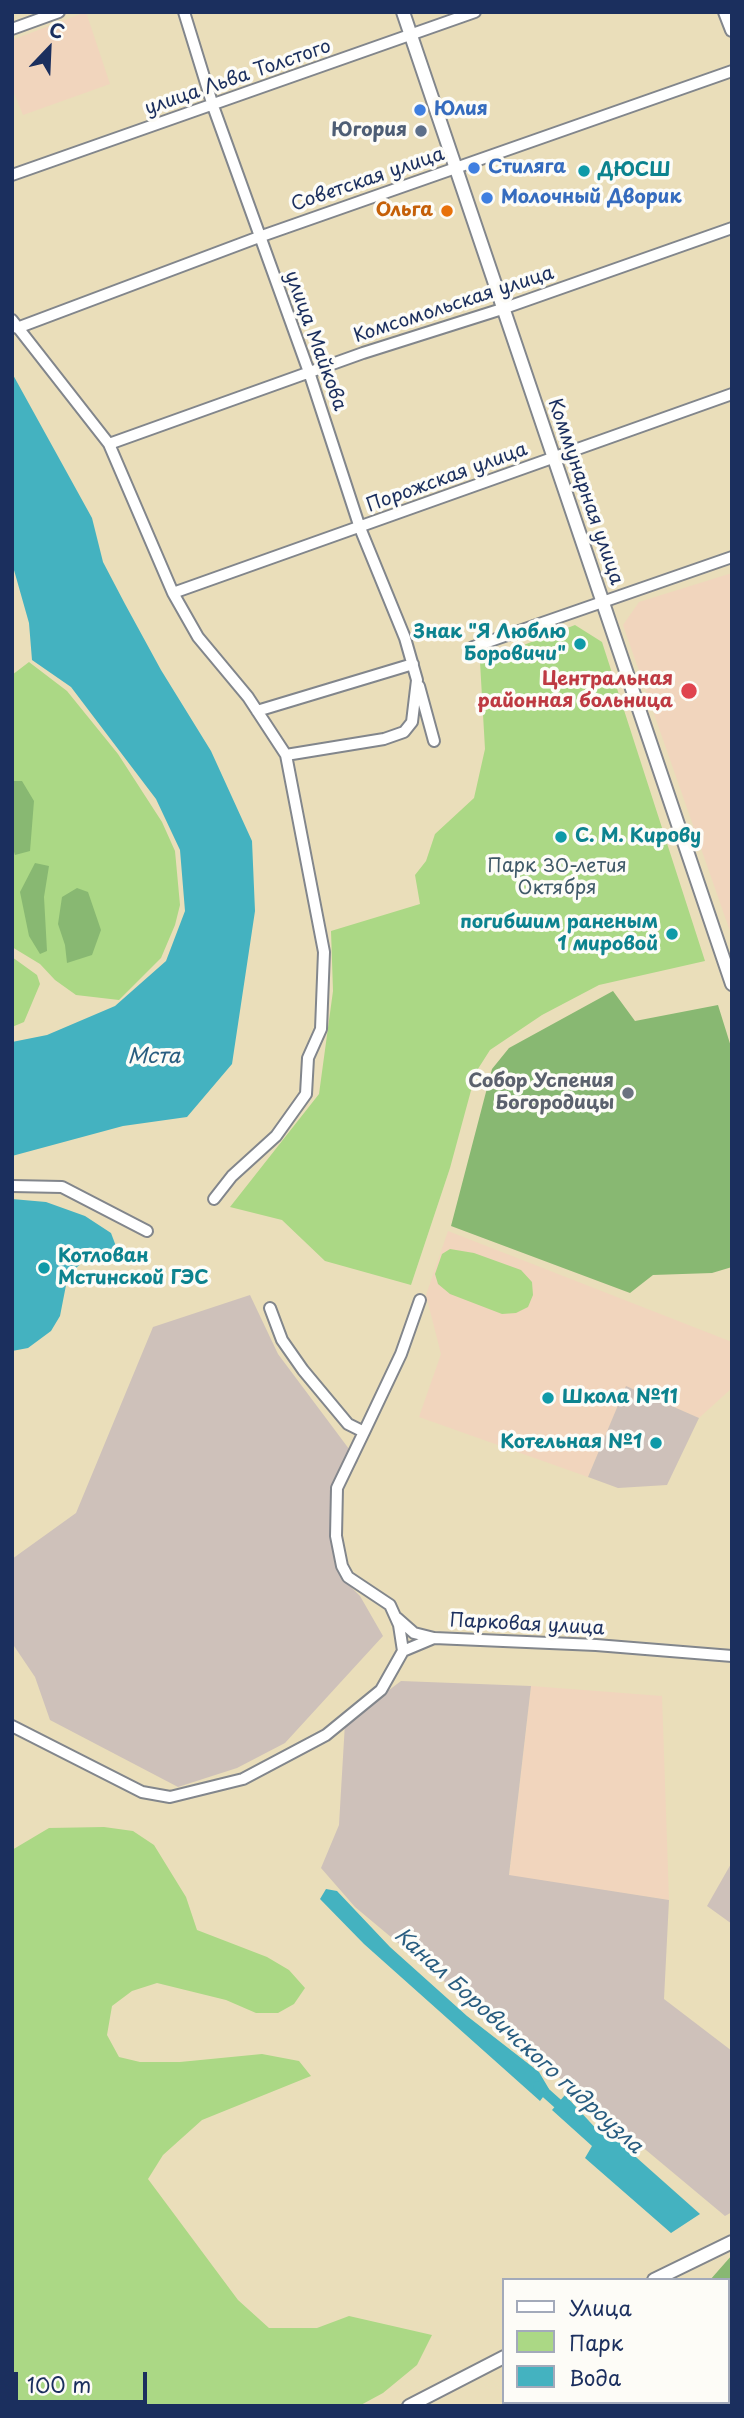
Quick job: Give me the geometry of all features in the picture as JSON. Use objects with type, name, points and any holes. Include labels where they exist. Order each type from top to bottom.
[{"type":"main road","name":"Коммунарная улица","points":[[403,12],[731,975]]},
{"type":"main road","points":[[725,12],[732,30]]},
{"type":"main road","points":[[658,2278],[732,2242]]},
{"type":"main road","points":[[409,2406],[503,2358]]},
{"type":"street","points":[[12,29],[60,12]]},
{"type":"street","name":"улица Майкова","points":[[184,12],[213,106],[309,372],[360,528],[405,638],[434,741]]},
{"type":"street","name":"улица Льва Толстого","points":[[12,175],[475,12]]},
{"type":"street","name":"Советская улица","points":[[15,324],[732,71]]},
{"type":"street","name":"Комсомольская улица","points":[[109,443],[732,228]]},
{"type":"street","points":[[15,324],[109,443],[173,593],[198,637],[257,710],[286,755],[324,952],[321,1028],[308,1058],[306,1094],[276,1136],[232,1176],[214,1199]]},
{"type":"street","name":"Порожская улица","points":[[173,593],[732,394]]},
{"type":"street","points":[[473,648],[732,557]]},
{"type":"street","points":[[257,710],[413,664]]},
{"type":"street","name":"улица Майкова","points":[[286,755],[384,739],[404,732],[412,722],[417,680]]},
{"type":"street","points":[[12,1186],[61,1187],[148,1231]]},
{"type":"street","points":[[12,1726],[142,1791],[170,1797],[243,1779],[326,1735],[381,1690],[402,1651],[390,1605],[348,1577],[342,1566],[336,1536],[337,1488],[401,1354],[420,1300]]},
{"type":"street","points":[[270,1308],[282,1340],[303,1370],[348,1424],[363,1432]]},
{"type":"street","points":[[394,1615],[414,1633],[434,1638]]},
{"type":"street","name":"Парковая улица","points":[[402,1651],[434,1638],[596,1645],[732,1656]]},
{"type":"shaded area","points":[[86,12],[110,84],[23,115],[12,88],[12,40]]},
{"type":"shaded area","name":"Центральная районная больница","points":[[732,573],[732,937],[623,625],[639,602]]},
{"type":"shaded area","points":[[448,1231],[732,1342],[732,1388],[699,1418],[626,1387],[588,1477],[419,1417],[441,1354],[426,1295]]},
{"type":"shaded area","points":[[250,1295],[278,1354],[358,1461],[333,1506],[343,1579],[360,1596],[383,1636],[285,1743],[237,1768],[178,1787],[50,1720],[35,1677],[12,1643],[12,1559],[76,1513],[153,1327]]},
{"type":"shaded area","points":[[626,1386],[699,1418],[667,1485],[618,1488],[588,1477]]},
{"type":"shaded area","points":[[401,1681],[531,1686],[509,1875],[669,1900],[664,1999],[732,2051],[732,2212],[725,2216],[355,1907],[321,1868],[339,1825],[345,1723]]},
{"type":"shaded area","points":[[531,1686],[662,1696],[669,1900],[509,1876]]},
{"type":"shaded area","points":[[732,1862],[732,1924],[707,1906]]},
{"type":"green space","name":"Парк 30-летия Октября","points":[[575,625],[602,642],[705,961],[599,985],[542,1015],[490,1050],[476,1072],[450,1168],[411,1285],[325,1261],[282,1220],[230,1207],[319,1094],[333,991],[331,931],[420,904],[415,875],[426,861],[435,834],[474,798],[485,749],[480,662]]},
{"type":"green space","points":[[29,662],[67,691],[118,754],[162,822],[175,851],[180,905],[175,925],[161,958],[119,1000],[76,995],[55,980],[40,964],[12,947],[12,847],[16,855],[22,781],[12,781],[12,675]]},
{"type":"green space","points":[[12,781],[22,781],[34,801],[30,851],[15,855],[12,846]]},
{"type":"green space","points":[[35,863],[49,866],[44,897],[47,951],[40,954],[29,936],[20,892]]},
{"type":"green space","points":[[77,888],[88,892],[101,930],[92,955],[67,963],[58,924],[62,897]]},
{"type":"green space","points":[[12,957],[37,975],[40,984],[24,1022],[12,1027]]},
{"type":"green space","points":[[613,991],[635,1021],[718,1005],[732,1050],[732,1267],[712,1273],[653,1275],[630,1293],[451,1226],[492,1069],[509,1048]]},
{"type":"green space","points":[[450,1249],[474,1253],[521,1270],[532,1282],[533,1295],[528,1307],[516,1313],[502,1314],[450,1294],[438,1284],[435,1274],[442,1254]]},
{"type":"green space","points":[[104,1827],[133,1831],[154,1845],[186,1897],[197,1930],[267,1957],[289,1970],[305,1988],[294,2004],[278,2013],[256,2013],[226,2000],[157,1983],[132,1991],[112,2006],[107,2035],[119,2057],[140,2062],[180,2062],[262,2054],[299,2061],[311,2076],[202,2120],[163,2155],[148,2179],[238,2300],[269,2328],[317,2328],[349,2316],[432,2335],[417,2365],[383,2393],[359,2406],[12,2406],[12,1850],[49,1828]]},
{"type":"green space","points":[[732,2255],[732,2339],[730,2278],[712,2278]]},
{"type":"green space","points":[[730,2397],[732,2406],[582,2404],[730,2404]]},
{"type":"water","name":"Мста","points":[[12,373],[92,518],[103,562],[161,670],[211,751],[252,841],[255,911],[232,1064],[187,1117],[123,1126],[12,1156],[12,1042],[47,1035],[115,1006],[166,961],[185,911],[180,850],[156,799],[71,687],[32,660],[29,623],[12,563]]},
{"type":"water","name":"Котлован Мстинской ГЭС","points":[[12,1199],[46,1202],[85,1216],[111,1233],[117,1249],[84,1261],[68,1275],[60,1316],[51,1331],[28,1348],[12,1351]]},
{"type":"water","points":[[326,1889],[337,1891],[390,1947],[467,2016],[539,2072],[549,2089],[540,2101],[364,1944],[320,1899]]},
{"type":"water","points":[[565,2095],[601,2134],[619,2142],[700,2214],[671,2233],[585,2158],[592,2146],[552,2110]]},
{"type":"waterway","name":"Канал Боровичского гидроузла","points":[[538,2086],[566,2111]]},
{"type":"place","name":"Юлия","points":[[420,110]]},
{"type":"place","name":"Югория","points":[[421,131]]},
{"type":"place","name":"Стиляга","points":[[474,168]]},
{"type":"place","name":"ДЮСШ","points":[[584,171]]},
{"type":"place","name":"Молочный Дворик","points":[[487,198]]},
{"type":"place","name":"Ольга","points":[[447,211]]},
{"type":"place","name":"Знак \"Я Люблю Боровичи\"","points":[[580,644]]},
{"type":"place","name":"Центральная районная больница","points":[[689,691]]},
{"type":"place","name":"С. М. Кирову","points":[[561,837]]},
{"type":"place","name":"погибшим раненым 1 мировой","points":[[672,934]]},
{"type":"place","name":"Собор Успения Богородицы","points":[[628,1093]]},
{"type":"place","name":"Котлован Мстинской ГЭС","points":[[44,1268]]},
{"type":"place","name":"Школа №11","points":[[548,1398]]},
{"type":"place","name":"Котельная №1","points":[[656,1443]]}]
